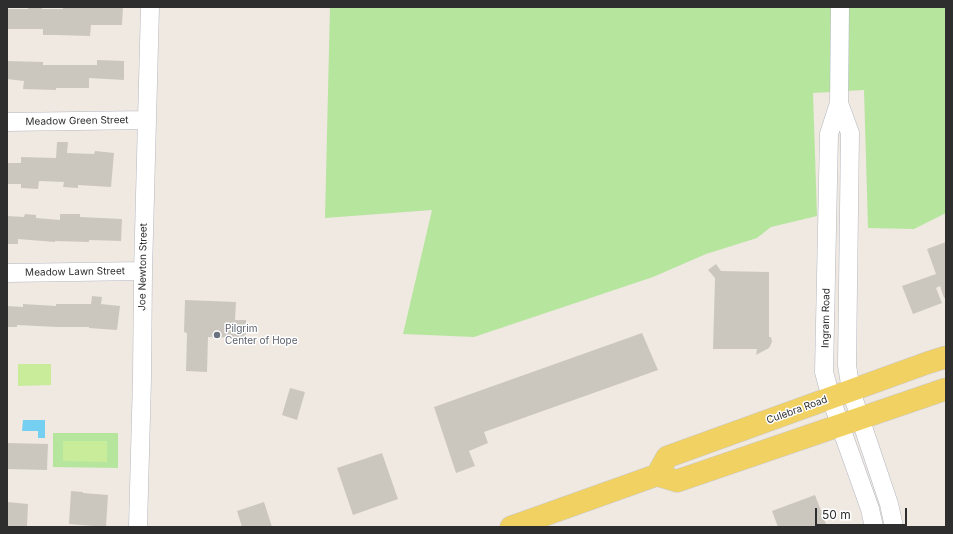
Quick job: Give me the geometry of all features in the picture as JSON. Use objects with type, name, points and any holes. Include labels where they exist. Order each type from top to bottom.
[{"type":"main road","name":"Culebra Road","points":[[657,475],[667,457],[946,357]]},
{"type":"main road","points":[[511,527],[657,475],[677,481],[946,389]]},
{"type":"street","name":"Joe Newton Street","points":[[138,527],[150,7]]},
{"type":"street","name":"Ingram Road","points":[[840,7],[839,103],[829,134],[824,372],[841,394],[850,421],[874,527]]},
{"type":"street","name":"Meadow Green Street","points":[[7,122],[147,120]]},
{"type":"street","name":"Meadow Lawn Street","points":[[7,273],[143,271]]},
{"type":"street","name":"Ingram Road","points":[[850,421],[889,504],[894,527]]},
{"type":"green space","points":[[330,7],[946,7],[946,213],[914,229],[868,228],[864,90],[813,93],[817,216],[771,227],[757,238],[706,254],[653,277],[474,337],[403,334],[432,210],[325,218]]},
{"type":"green space","points":[[18,364],[51,364],[51,385],[18,386]]},
{"type":"green space","points":[[53,433],[118,433],[118,468],[53,467]]},
{"type":"green space","points":[[63,441],[107,441],[107,462],[63,461]]},
{"type":"water","points":[[23,420],[45,420],[45,438],[38,438],[38,431],[22,431]]},
{"type":"building","points":[[28,7],[63,9],[63,7],[123,7],[122,25],[91,25],[90,36],[43,35],[43,29],[7,29],[7,9],[28,9]]},
{"type":"building","points":[[97,60],[124,61],[124,80],[89,78],[89,88],[56,88],[56,90],[23,89],[24,81],[7,79],[7,61],[43,62],[43,65],[97,65]]},
{"type":"building","points":[[57,142],[68,142],[67,153],[94,154],[95,151],[114,153],[111,187],[78,185],[78,188],[63,187],[64,182],[39,181],[38,189],[21,188],[21,184],[7,184],[7,163],[21,163],[21,157],[56,158]]},
{"type":"building","points":[[25,214],[36,215],[36,218],[60,220],[60,214],[80,214],[80,217],[122,219],[121,241],[89,240],[89,242],[55,242],[18,239],[18,244],[7,244],[7,216],[24,217]]},
{"type":"building","points":[[946,242],[946,298],[944,298],[940,286],[936,288],[942,303],[913,314],[902,286],[936,274],[927,249]]},
{"type":"building","points":[[716,264],[721,271],[769,272],[769,337],[771,337],[772,342],[769,348],[756,355],[757,349],[713,349],[715,278],[708,270]]},
{"type":"building","points":[[92,296],[102,297],[101,304],[120,306],[117,330],[89,327],[17,325],[17,327],[7,327],[7,306],[23,307],[23,304],[56,306],[56,304],[91,304]]},
{"type":"building","name":"Pilgrim Center of Hope","points":[[185,300],[236,302],[235,320],[246,320],[246,338],[208,337],[207,372],[186,371],[187,333],[184,332]]},
{"type":"building","points":[[642,333],[658,370],[484,432],[488,443],[469,451],[475,466],[456,473],[434,407]]},
{"type":"building","points":[[290,388],[305,392],[297,420],[282,415]]},
{"type":"building","points":[[7,443],[48,444],[47,470],[7,469]]},
{"type":"building","points":[[382,453],[398,499],[353,515],[337,468]]},
{"type":"building","points":[[71,491],[108,495],[106,527],[69,524]]},
{"type":"building","points":[[815,495],[827,527],[778,527],[772,511]]},
{"type":"building","points":[[7,502],[28,504],[27,527],[7,527]]},
{"type":"building","points":[[264,502],[272,527],[242,527],[237,511]]},
{"type":"place","name":"Pilgrim Center of Hope","points":[[217,335]]}]
